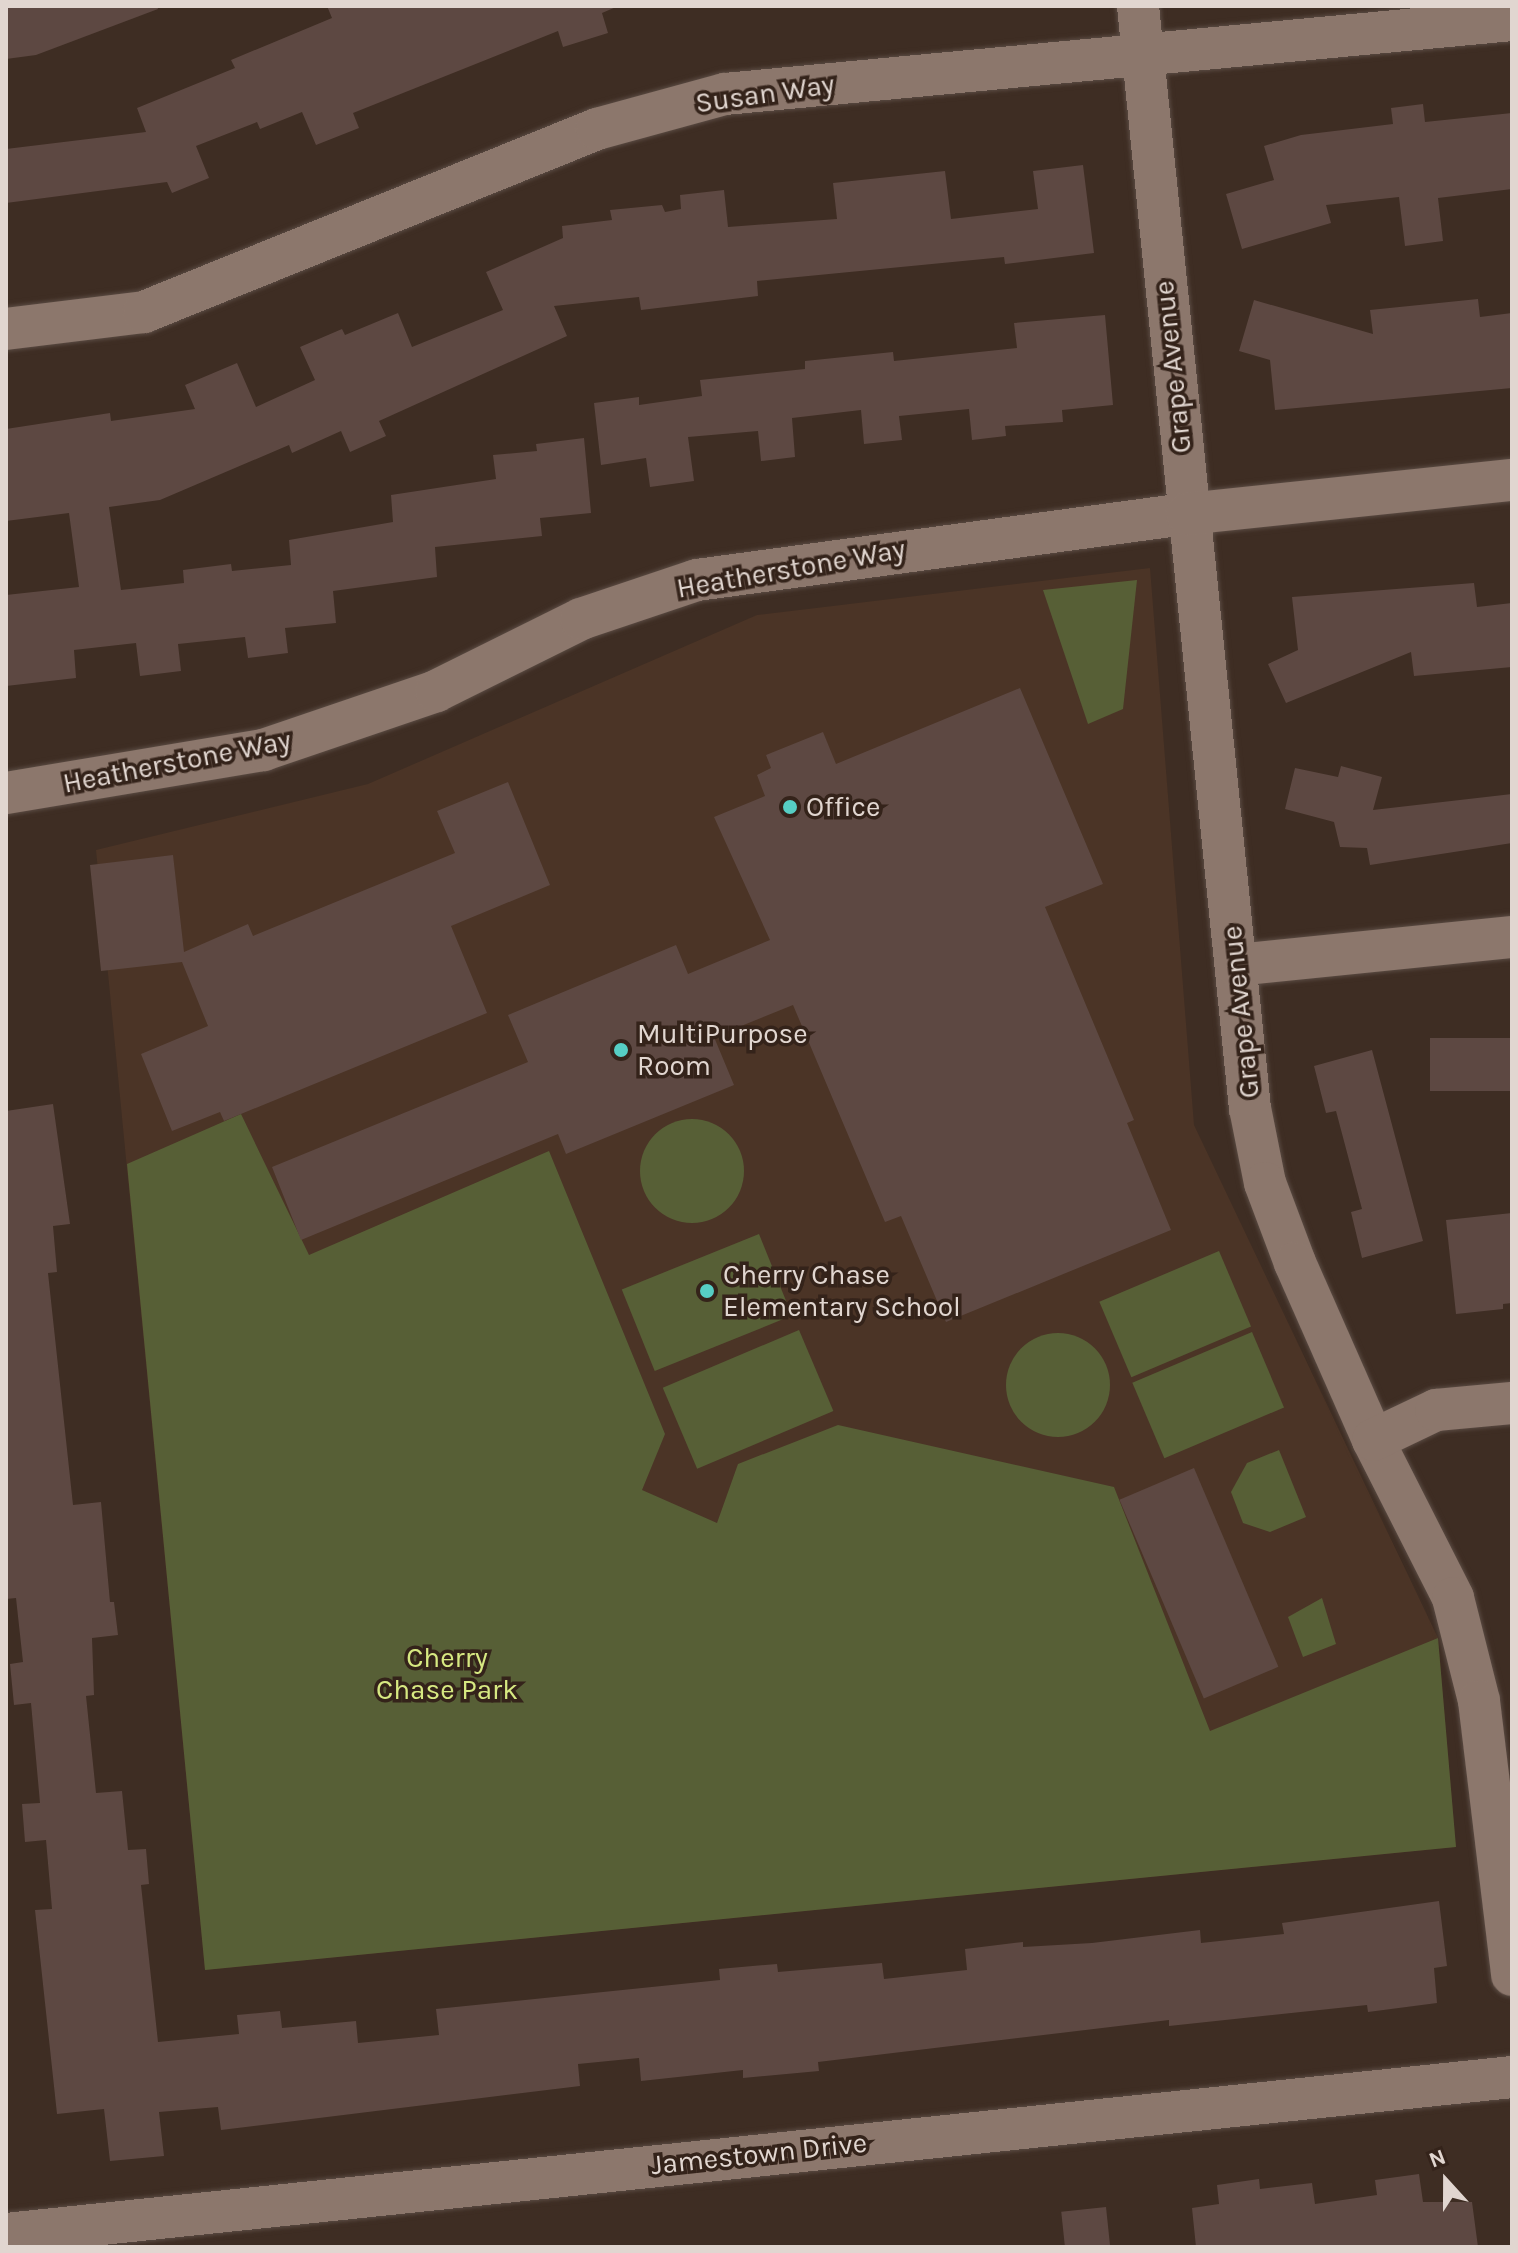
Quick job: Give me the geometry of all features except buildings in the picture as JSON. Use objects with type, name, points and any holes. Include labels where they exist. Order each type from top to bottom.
[{"type":"street","name":"Grape Avenue","points":[[1138,6],[1187,514],[1250,1108],[1265,1183],[1373,1440],[1453,1598],[1479,1701],[1512,1975]]},
{"type":"street","name":"Susan Way","points":[[6,329],[144,312],[597,129],[725,94],[1512,20]]},
{"type":"street","name":"Heatherstone Way","points":[[6,793],[263,750],[436,691],[581,619],[697,580],[1187,514],[1512,480]]},
{"type":"street","points":[[1236,965],[1512,937]]},
{"type":"street","points":[[1373,1440],[1436,1410],[1512,1403]]},
{"type":"street","name":"Jamestown Drive","points":[[6,2234],[1512,2077]]},
{"type":"shaded area","name":"Cherry Chase Elementary School","points":[[1150,568],[1194,1125],[1438,1638],[1456,1847],[205,1970],[96,850],[368,784],[757,615]]},
{"type":"green space","points":[[1137,580],[1123,709],[1088,724],[1043,590]]},
{"type":"green space","name":"Cherry Chase Park","points":[[241,1114],[309,1255],[549,1151],[665,1434],[642,1490],[717,1523],[738,1464],[838,1425],[1114,1487],[1210,1731],[1438,1638],[1456,1847],[205,1970],[127,1164]]},
{"type":"green space","points":[[692,1119],[712,1123],[729,1134],[740,1151],[744,1171],[740,1191],[729,1208],[712,1219],[692,1223],[672,1219],[655,1208],[644,1191],[640,1171],[644,1151],[655,1134],[672,1123]]},
{"type":"green space","points":[[759,1234],[792,1316],[655,1371],[622,1289]]},
{"type":"green space","points":[[1219,1251],[1251,1326],[1131,1377],[1099,1302]]},
{"type":"green space","points":[[799,1330],[833,1411],[697,1469],[663,1388]]},
{"type":"green space","points":[[1252,1332],[1284,1407],[1164,1458],[1132,1383]]},
{"type":"green space","points":[[1058,1333],[1078,1337],[1095,1348],[1106,1365],[1110,1385],[1106,1405],[1095,1422],[1078,1433],[1058,1437],[1038,1433],[1021,1422],[1010,1405],[1006,1385],[1010,1365],[1021,1348],[1038,1337]]},
{"type":"green space","points":[[1279,1450],[1306,1517],[1270,1532],[1243,1523],[1231,1492],[1247,1463]]},
{"type":"green space","points":[[1322,1598],[1336,1644],[1303,1657],[1288,1617]]},
{"type":"place","name":"Office","points":[[790,807]]},
{"type":"place","name":"MultiPurpose Room","points":[[621,1050]]},
{"type":"place","name":"Cherry Chase Elementary School","points":[[707,1291]]}]
